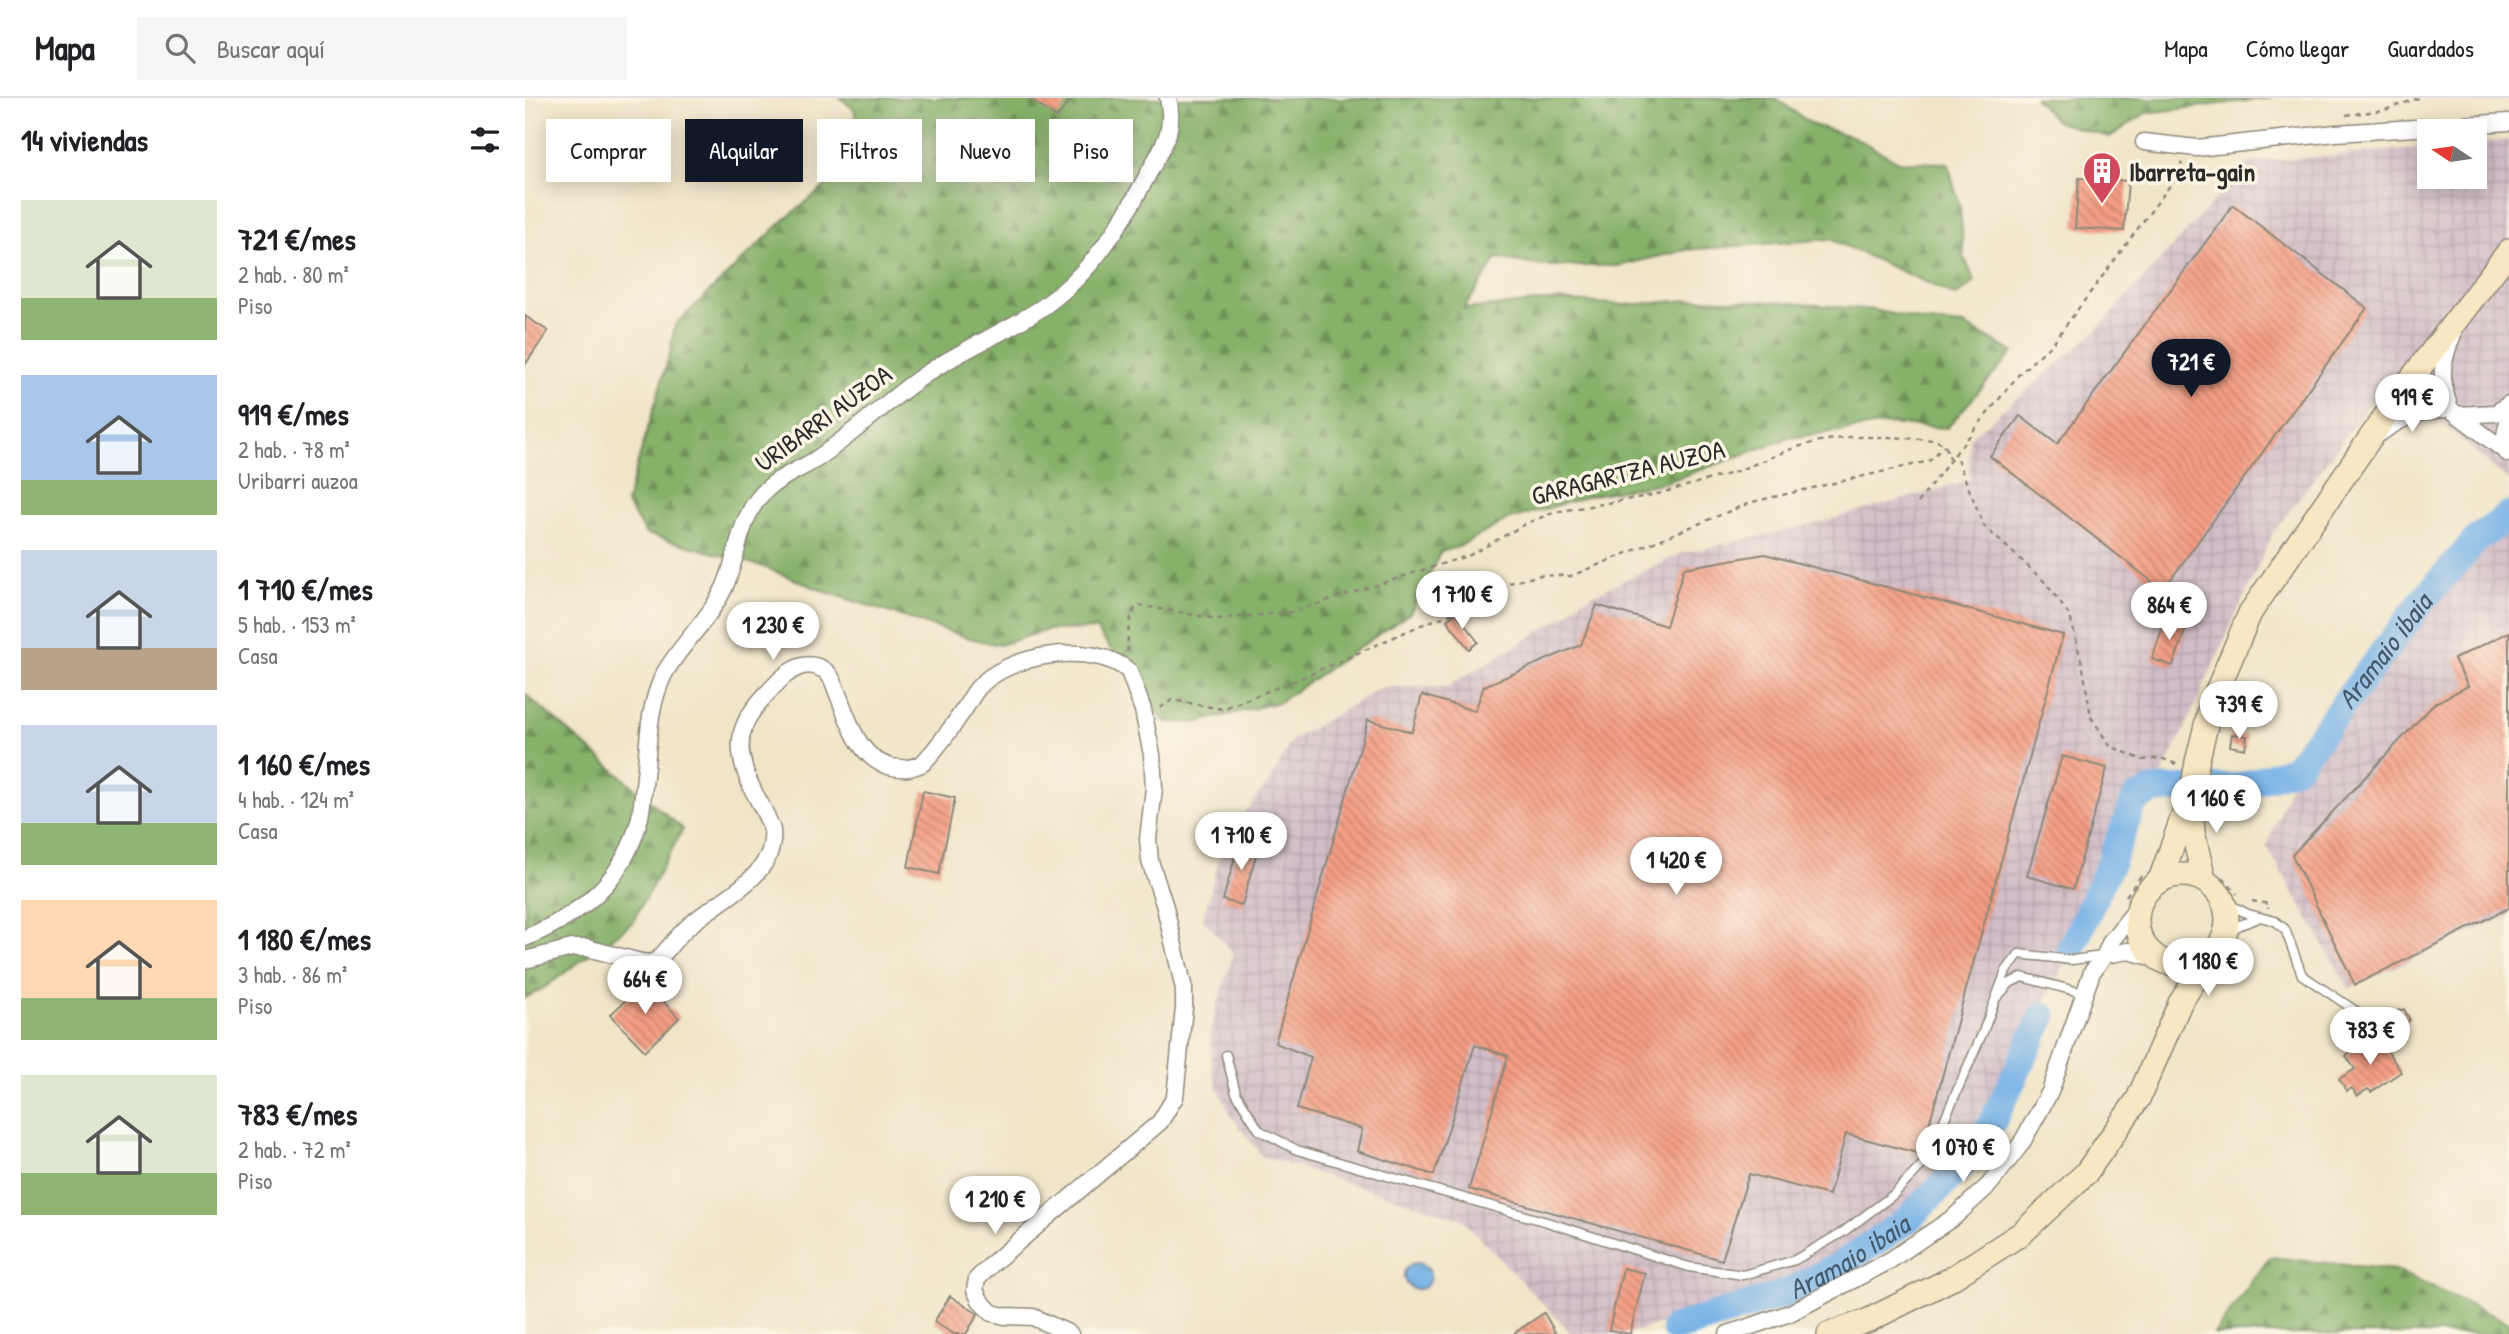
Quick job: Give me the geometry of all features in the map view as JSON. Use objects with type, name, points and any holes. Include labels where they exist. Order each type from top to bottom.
[{"type":"main road","points":[[2191,798],[2172,853],[2153,875],[2146,893],[2132,902],[2138,911],[2138,930],[2144,946],[2163,961],[2190,965],[2205,960],[2219,947],[2225,935],[2227,912],[2193,832],[2191,798],[2188,766],[2251,613],[2368,442],[2409,394],[2429,355],[2509,251]]},
{"type":"main road","points":[[2153,875],[2213,877]]},
{"type":"main road","points":[[1829,1334],[1869,1320],[1948,1280],[2022,1233],[2086,1174],[2138,1099],[2170,1023],[2189,986],[2211,955]]},
{"type":"main road","points":[[2163,961],[2173,994],[2170,1023]]},
{"type":"street","name":"URIBARRI AUZOA","points":[[525,938],[553,926],[587,905],[613,877],[630,846],[640,817],[651,719],[662,679],[719,599],[750,511],[762,493],[783,477],[814,460],[893,396],[930,371],[1043,307],[1086,269],[1120,226],[1165,141],[1173,117],[1168,98]]},
{"type":"street","points":[[2144,142],[2197,148],[2325,134],[2509,122]]},
{"type":"street","points":[[2452,407],[2442,366],[2459,315]]},
{"type":"street","points":[[2409,394],[2439,392],[2482,433],[2509,452]]},
{"type":"street","points":[[2409,394],[2421,397],[2431,409]]},
{"type":"street","points":[[2368,442],[2404,417],[2431,409],[2452,407],[2505,412]]},
{"type":"street","points":[[2482,433],[2488,421],[2505,412]]},
{"type":"street","points":[[2505,412],[2505,435],[2509,452]]},
{"type":"street","points":[[525,960],[565,950],[587,948],[649,963],[657,961],[690,925],[766,864],[771,851],[772,830],[747,774],[741,756],[740,737],[748,714],[790,671],[802,665],[812,664],[830,674],[858,741],[870,757],[886,765],[913,768],[923,763],[978,688],[995,674],[1016,664],[1055,655],[1090,655],[1121,663],[1129,671],[1145,718],[1152,755],[1154,788],[1148,848],[1184,989],[1175,1097],[1160,1122],[1034,1227],[977,1279],[975,1290],[981,1302],[992,1312],[1005,1316],[1033,1317],[1048,1330],[1070,1334]]},
{"type":"street","points":[[1728,1334],[1790,1313],[1889,1261],[1954,1217],[1990,1185],[2021,1144],[2050,1092],[2092,972],[2105,955],[2132,902]]},
{"type":"street","points":[[2105,955],[2128,951],[2163,961]]},
{"type":"lane","points":[[2224,902],[2263,918],[2275,920],[2285,929],[2302,975],[2362,1015]]},
{"type":"lane","points":[[2225,935],[2240,925],[2263,918]]},
{"type":"lane","points":[[1226,1055],[1236,1093],[1259,1130],[1297,1150],[1546,1222],[1689,1267],[1743,1275],[1795,1260],[1843,1232],[1893,1195],[1926,1161],[2006,971],[2019,954],[2072,960],[2105,955]]},
{"type":"lane","points":[[1996,998],[2010,983],[2022,977],[2083,993]]},
{"type":"path","points":[[1918,503],[1950,458],[2020,373],[2052,344],[2180,172],[2183,165],[2179,162]]},
{"type":"path","name":"GARAGARTZA AUZOA","points":[[1129,671],[1127,646],[1133,610],[1138,605],[1217,619],[1292,612],[1470,555],[1527,523],[1555,513],[1676,489],[1731,473],[1797,447],[1820,441],[1850,437],[1889,437],[1935,440],[1945,445]]},
{"type":"path","points":[[1145,718],[1172,700],[1222,709],[1304,677],[1421,625],[1492,599],[1510,583],[1541,575],[1571,576],[1752,502],[1929,461],[1945,445],[1950,458]]},
{"type":"path","points":[[1955,454],[1984,527],[2046,583],[2070,616],[2091,716],[2110,746],[2143,760],[2161,758],[2188,766]]},
{"type":"path","points":[[2132,902],[2153,875]]},
{"type":"path","points":[[2213,877],[2243,900],[2268,904],[2263,918]]},
{"type":"shaded area","points":[[2509,140],[2509,481],[2389,378],[2273,533],[2182,734],[2112,874],[2011,1065],[1931,1189],[1818,1268],[1715,1309],[1625,1334],[1572,1334],[1462,1219],[1262,1156],[1231,1116],[1213,1076],[1210,1031],[1233,953],[1203,919],[1225,838],[1270,781],[1292,740],[1382,687],[1447,687],[1565,616],[1582,600],[1680,554],[1814,524],[1969,481],[1970,438],[2096,331],[2248,163],[2417,148],[2417,189],[2487,189],[2487,142]]},
{"type":"shaded area","points":[[2509,522],[2509,915],[2349,988],[2267,847],[2292,780],[2454,584]]},
{"type":"green space","points":[[840,98],[1775,98],[1813,125],[1854,137],[1899,162],[1948,163],[1960,208],[1964,257],[1975,282],[1956,296],[1830,239],[1686,250],[1618,266],[1543,266],[1497,258],[1464,309],[1557,300],[1625,305],[1704,299],[1792,303],[1875,310],[1928,322],[1964,325],[2013,352],[1947,428],[1888,424],[1789,438],[1666,482],[1593,495],[1507,520],[1458,547],[1441,551],[1410,613],[1279,702],[1195,723],[1165,722],[1096,629],[1047,630],[999,645],[969,638],[829,593],[761,566],[646,534],[626,503],[670,353],[675,325],[783,221],[830,182],[922,182],[922,119],[856,119],[854,109]]},
{"type":"green space","points":[[2035,98],[2271,98],[2146,113],[2110,137],[2057,122]]},
{"type":"green space","points":[[525,694],[683,829],[632,923],[544,988],[525,998]]},
{"type":"green space","points":[[2270,1257],[2395,1270],[2509,1323],[2509,1334],[2214,1334]]},
{"type":"water","points":[[1417,1263],[1426,1267],[1430,1276],[1426,1285],[1417,1289],[1408,1285],[1404,1276],[1408,1267]]},
{"type":"building","points":[[1029,98],[1071,98],[1057,118]]},
{"type":"building","name":"Ibarreta-gain","points":[[2079,178],[2128,181],[2124,231],[2075,228]]},
{"type":"building","points":[[2233,205],[2367,308],[2163,590],[1990,456],[2020,416],[2057,444]]},
{"type":"building","points":[[525,316],[548,331],[525,365]]},
{"type":"building","points":[[1765,554],[2063,635],[1921,1154],[1846,1134],[1829,1195],[1749,1174],[1722,1260],[1469,1189],[1508,1056],[1475,1045],[1434,1175],[1357,1151],[1362,1129],[1297,1109],[1311,1057],[1275,1043],[1368,720],[1412,732],[1422,695],[1475,711],[1484,686],[1581,645],[1597,605],[1666,626],[1684,568]]},
{"type":"building","points":[[1456,613],[1478,642],[1469,649],[1447,620]]},
{"type":"building","points":[[2166,617],[2187,625],[2173,666],[2152,659]]},
{"type":"building","points":[[2509,632],[2509,908],[2355,985],[2292,855],[2435,703],[2468,686],[2454,659]]},
{"type":"building","points":[[2232,734],[2247,736],[2245,749],[2230,746]]},
{"type":"building","points":[[2062,756],[2107,768],[2073,889],[2027,876]]},
{"type":"building","points":[[923,791],[955,798],[939,874],[908,867]]},
{"type":"building","points":[[1240,839],[1259,844],[1242,905],[1223,900]]},
{"type":"building","points":[[645,982],[679,1018],[645,1051],[610,1015]]},
{"type":"building","points":[[2404,1009],[2410,1020],[2389,1033],[2380,1016]]},
{"type":"building","points":[[2377,1035],[2401,1072],[2371,1092],[2368,1089],[2357,1096],[2352,1088],[2347,1091],[2339,1079],[2355,1069],[2346,1056]]},
{"type":"building","points":[[1623,1268],[1645,1273],[1630,1334],[1609,1330]]},
{"type":"building","points":[[950,1296],[978,1314],[966,1334],[954,1334],[934,1322]]},
{"type":"building","points":[[1544,1313],[1556,1334],[1513,1334]]},
{"type":"waterway","name":"Aramaio ibaia","points":[[2070,951],[2109,866],[2135,799],[2154,790],[2240,787],[2295,768],[2423,600],[2477,539],[2509,515]]},
{"type":"waterway","name":"Aramaio ibaia","points":[[1675,1328],[1783,1295],[1842,1264],[1905,1222],[1975,1148],[1994,1119],[2043,1016]]},
{"type":"place","name":"Ibarreta-gain","points":[[2102,205]]}]
